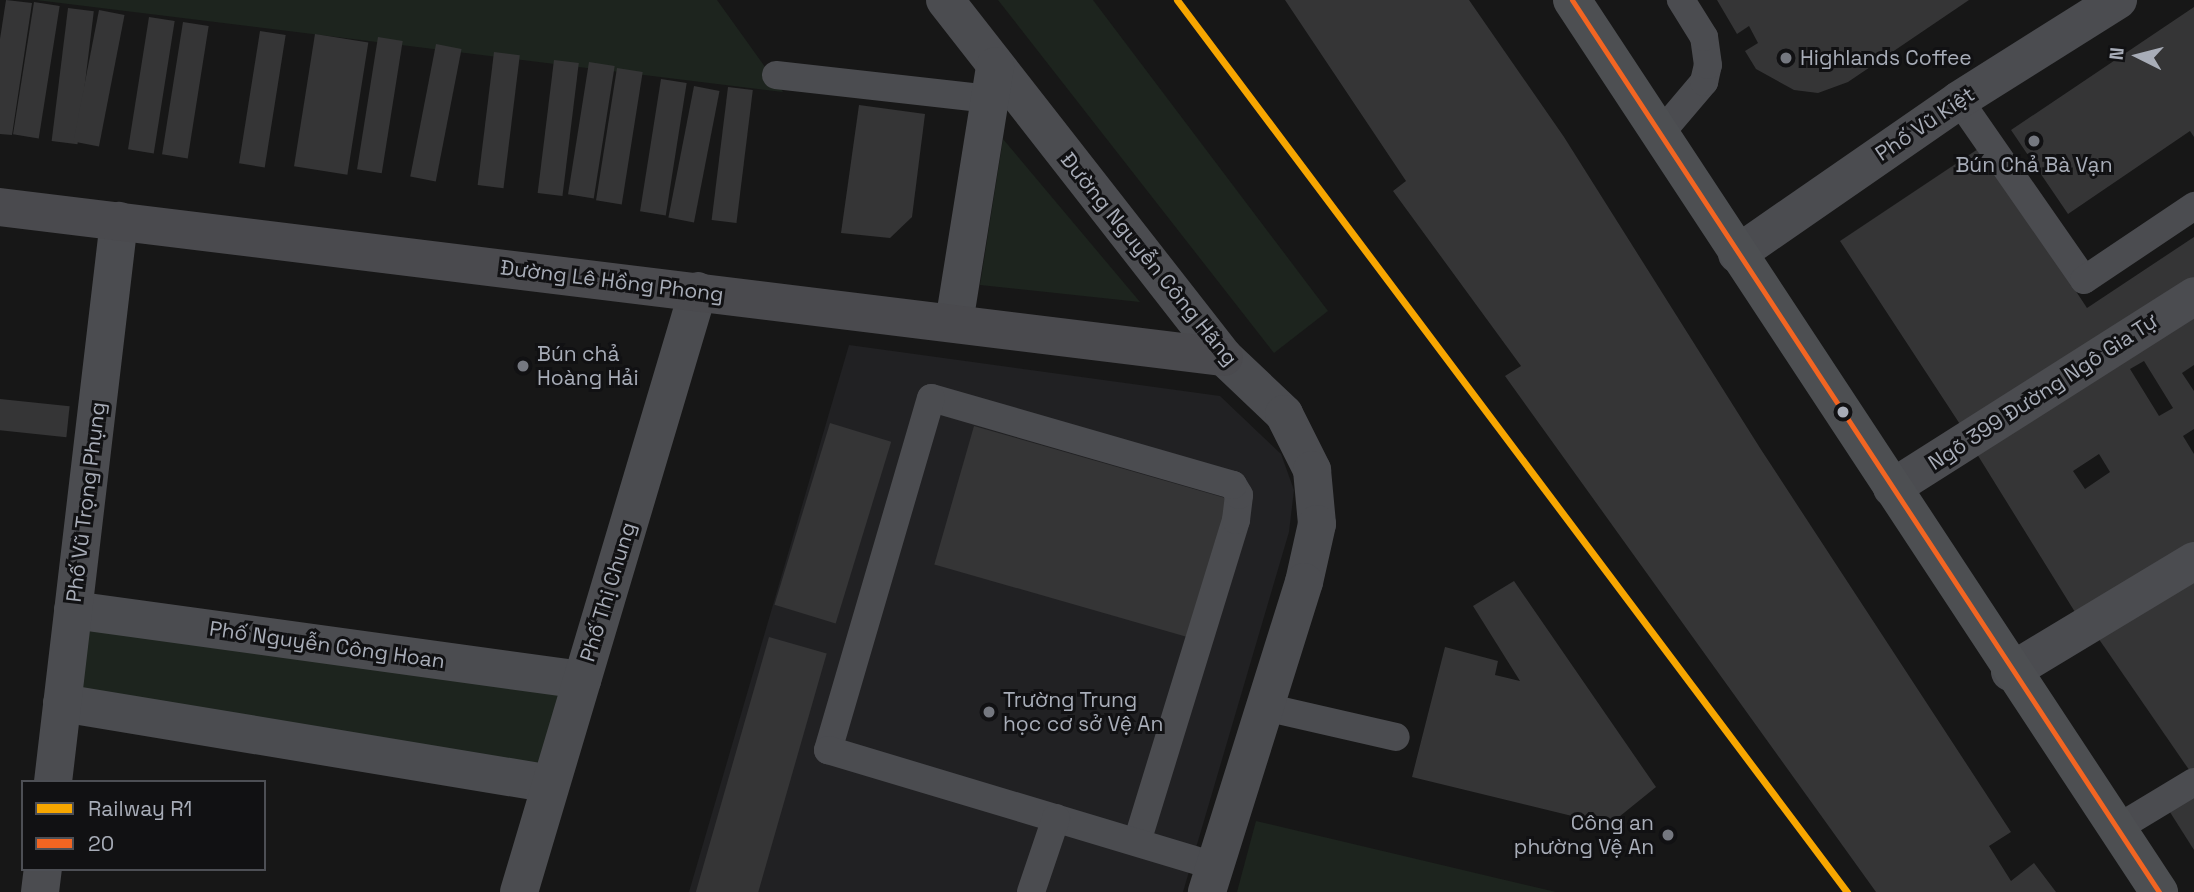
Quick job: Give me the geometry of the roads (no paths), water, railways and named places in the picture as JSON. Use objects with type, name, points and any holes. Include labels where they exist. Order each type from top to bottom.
[{"type":"main road","points":[[1572,0],[2010,672],[2158,892]]},
{"type":"street","name":"Đường Nguyễn Công Hãng","points":[[945,0],[993,83],[1224,357],[1284,414],[1312,470],[1317,524],[1304,582],[1211,879]]},
{"type":"street","name":"Phố Vũ Kiệt","points":[[1737,254],[1958,100],[2111,2]]},
{"type":"street","points":[[954,323],[993,83]]},
{"type":"street","name":"Đường Lê Hồng Phong","points":[[0,207],[1224,357]]},
{"type":"street","name":"Phố Vũ Trọng Phụng","points":[[53,780],[119,221]]},
{"type":"street","name":"Phố Thị Chung","points":[[519,892],[698,291]]},
{"type":"street","name":"Ngõ 399 Đường Ngô Gia Tự","points":[[1892,488],[2194,296]]},
{"type":"street","points":[[2010,672],[2194,561]]},
{"type":"street","name":"Phố Nguyễn Công Hoan","points":[[73,610],[582,680]]},
{"type":"street","points":[[62,703],[550,784]]},
{"type":"street","points":[[40,892],[43,871]]},
{"type":"lane","points":[[1659,135],[1704,82],[1708,65],[1704,37],[1681,0]]},
{"type":"lane","points":[[776,75],[993,83]]},
{"type":"lane","points":[[1958,100],[2084,280],[2194,206]]},
{"type":"lane","points":[[1137,842],[1236,520],[1239,495],[1233,485],[931,398],[828,750],[1137,842],[1211,879]]},
{"type":"lane","points":[[1265,707],[1396,737]]},
{"type":"lane","points":[[2116,829],[2194,782]]},
{"type":"lane","points":[[1031,892],[1056,818]]},
{"type":"rail line","name":"R1","points":[[1177,0],[1847,892]]},
{"type":"place","name":"Highlands Coffee","points":[[1786,58]]},
{"type":"place","name":"Bún Chả Bà Vạn","points":[[2034,141]]},
{"type":"place","name":"Bún chả Hoàng Hải","points":[[523,366]]},
{"type":"place","name":"Trường Trung học cơ sở Vệ An","points":[[989,712]]},
{"type":"place","name":"Công an phường Vệ An","points":[[1668,835]]}]
